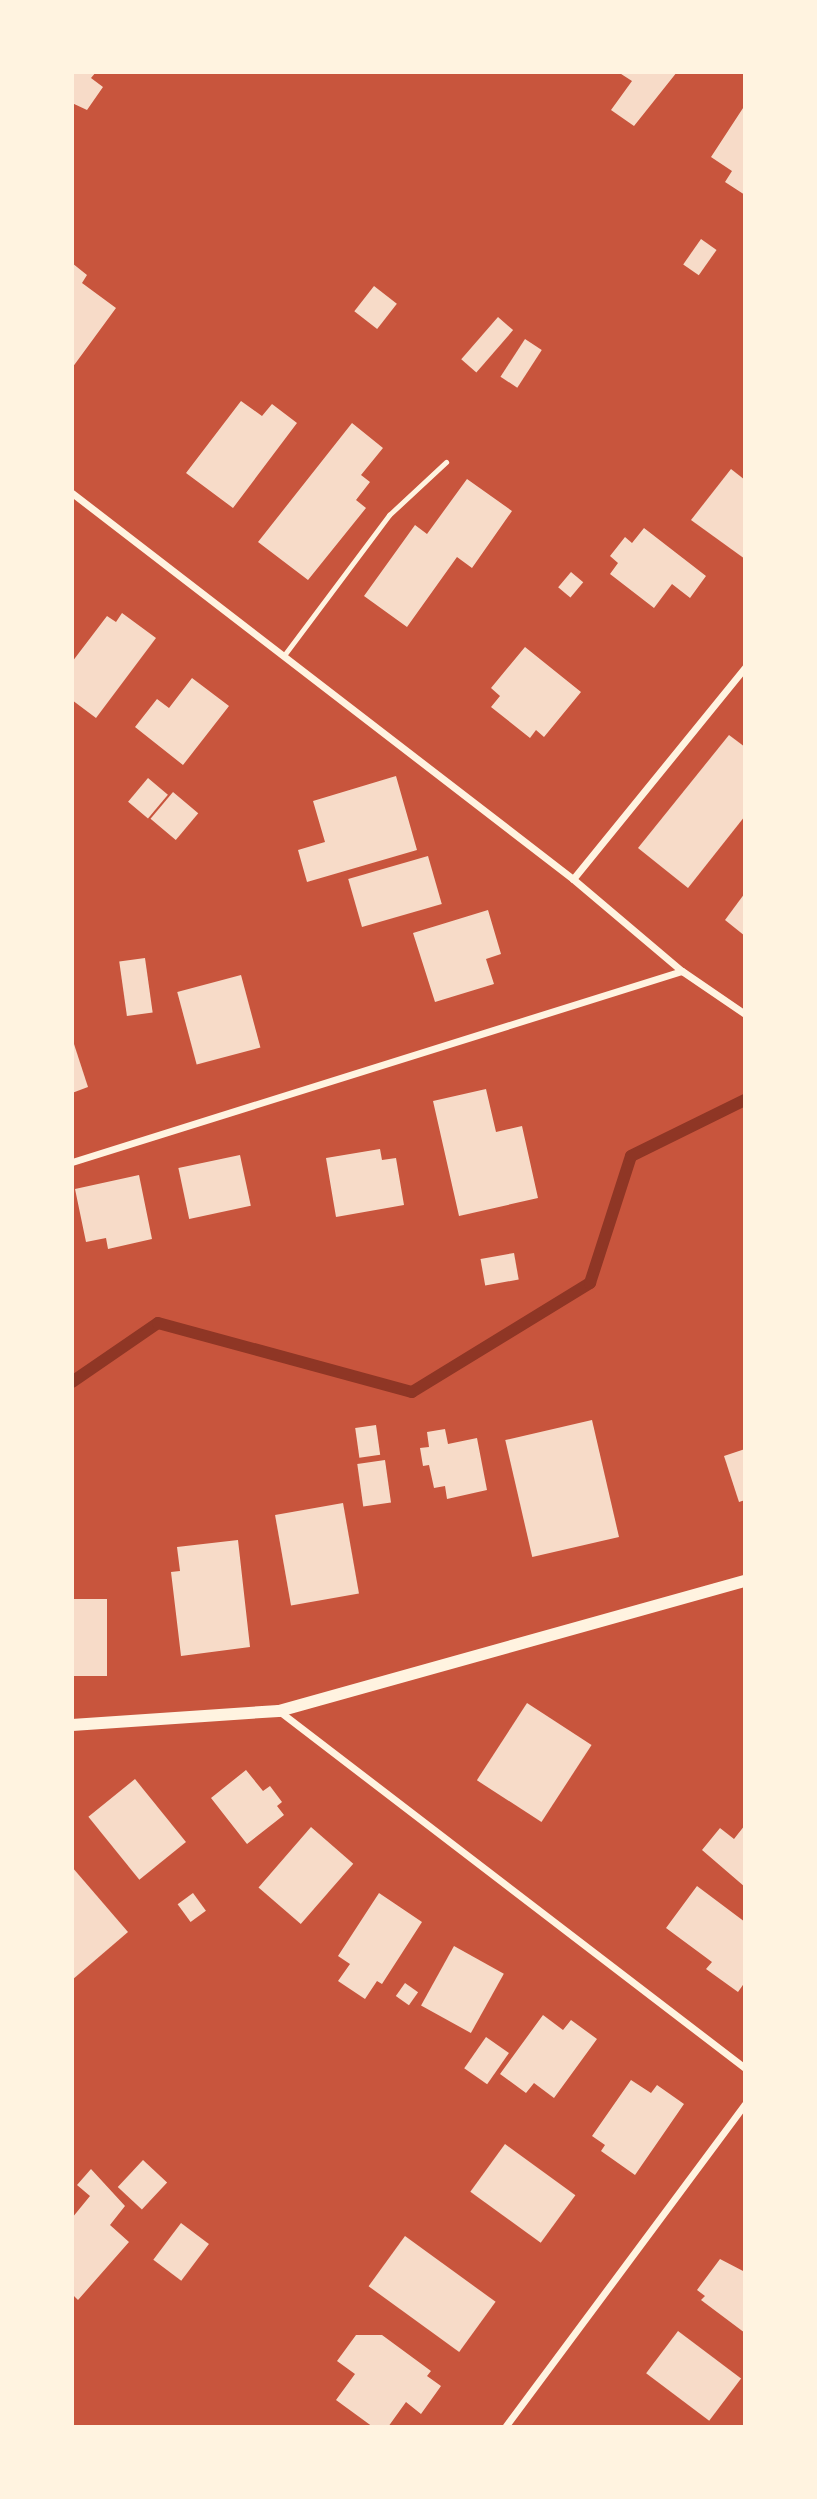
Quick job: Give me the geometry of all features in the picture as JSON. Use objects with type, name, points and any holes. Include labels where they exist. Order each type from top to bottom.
[{"type":"street","points":[[72,493],[285,654],[573,879],[682,971],[745,1014]]},
{"type":"street","points":[[573,879],[745,667]]},
{"type":"street","points":[[72,1162],[682,971]]},
{"type":"street","points":[[72,1725],[279,1711],[745,1581]]},
{"type":"street","points":[[279,1711],[745,2068]]},
{"type":"street","points":[[505,2427],[745,2104]]},
{"type":"lane","points":[[285,654],[389,515],[446,462]]},
{"type":"building","points":[[72,72],[96,72],[91,78],[103,87],[87,110],[72,103]]},
{"type":"building","points":[[618,72],[677,72],[634,126],[611,110],[632,81]]},
{"type":"building","points":[[745,105],[745,195],[725,182],[732,171],[711,157]]},
{"type":"building","points":[[701,239],[717,250],[699,275],[683,264]]},
{"type":"building","points":[[72,263],[87,275],[82,283],[116,308],[72,368]]},
{"type":"building","points":[[374,286],[397,304],[377,329],[354,311]]},
{"type":"building","points":[[498,317],[513,330],[476,372],[461,359]]},
{"type":"building","points":[[525,339],[542,350],[517,388],[500,377]]},
{"type":"building","points":[[241,401],[262,416],[272,404],[297,423],[233,508],[186,473]]},
{"type":"building","points":[[352,423],[383,448],[361,475],[370,482],[356,500],[366,508],[308,580],[258,542]]},
{"type":"building","points":[[731,469],[745,480],[745,559],[691,520]]},
{"type":"building","points":[[467,479],[512,511],[472,568],[457,557],[407,627],[364,596],[415,525],[427,534]]},
{"type":"building","points":[[644,528],[706,576],[690,598],[672,584],[654,608],[610,574],[618,563],[610,556],[625,537],[632,543]]},
{"type":"building","points":[[571,572],[583,582],[570,598],[558,587]]},
{"type":"building","points":[[122,613],[156,638],[96,718],[72,700],[72,662],[107,616],[116,622]]},
{"type":"building","points":[[525,647],[581,692],[544,737],[536,730],[530,738],[491,707],[500,696],[491,688]]},
{"type":"building","points":[[192,678],[229,706],[183,765],[135,727],[157,699],[169,708]]},
{"type":"building","points":[[729,735],[745,747],[745,816],[688,888],[638,848]]},
{"type":"building","points":[[396,776],[417,850],[307,882],[298,850],[325,842],[313,801]]},
{"type":"building","points":[[148,778],[168,795],[148,818],[128,802]]},
{"type":"building","points":[[173,792],[198,813],[176,840],[151,819]]},
{"type":"building","points":[[428,856],[442,904],[362,927],[348,879]]},
{"type":"building","points":[[745,893],[745,936],[725,920]]},
{"type":"building","points":[[488,910],[501,954],[486,959],[494,984],[435,1002],[413,933]]},
{"type":"building","points":[[145,958],[153,1012],[127,1016],[119,962]]},
{"type":"building","points":[[241,975],[260,1047],[197,1065],[177,992]]},
{"type":"building","points":[[72,1038],[88,1087],[72,1093]]},
{"type":"building","points":[[486,1089],[496,1132],[522,1126],[538,1198],[459,1216],[433,1101]]},
{"type":"building","points":[[380,1149],[382,1160],[396,1158],[404,1205],[336,1217],[326,1158]]},
{"type":"building","points":[[240,1155],[251,1206],[189,1219],[178,1168]]},
{"type":"building","points":[[139,1175],[152,1239],[108,1249],[106,1238],[86,1242],[75,1189]]},
{"type":"building","points":[[514,1253],[519,1280],[485,1285],[481,1259]]},
{"type":"building","points":[[592,1420],[619,1537],[532,1557],[505,1440]]},
{"type":"building","points":[[376,1425],[380,1455],[359,1458],[355,1428]]},
{"type":"building","points":[[445,1429],[448,1444],[477,1438],[487,1490],[447,1499],[445,1486],[434,1488],[429,1465],[423,1466],[420,1448],[429,1447],[427,1432]]},
{"type":"building","points":[[745,1449],[745,1500],[739,1502],[724,1456]]},
{"type":"building","points":[[385,1460],[391,1503],[363,1506],[357,1464]]},
{"type":"building","points":[[343,1503],[359,1594],[291,1606],[275,1515]]},
{"type":"building","points":[[238,1540],[250,1647],[181,1656],[171,1572],[180,1571],[177,1547]]},
{"type":"building","points":[[72,1599],[107,1599],[107,1676],[72,1676]]},
{"type":"building","points":[[527,1703],[592,1745],[541,1822],[477,1780]]},
{"type":"building","points":[[246,1770],[263,1791],[270,1786],[282,1802],[277,1806],[284,1815],[247,1844],[211,1798]]},
{"type":"building","points":[[135,1779],[186,1842],[139,1880],[88,1817]]},
{"type":"building","points":[[745,1825],[745,1887],[702,1850],[720,1828],[734,1839]]},
{"type":"building","points":[[311,1827],[353,1864],[301,1924],[259,1887]]},
{"type":"building","points":[[72,1867],[128,1932],[72,1980]]},
{"type":"building","points":[[697,1886],[745,1922],[745,1982],[738,1992],[706,1969],[712,1962],[666,1928]]},
{"type":"building","points":[[193,1893],[206,1911],[191,1922],[178,1904]]},
{"type":"building","points":[[379,1893],[422,1922],[382,1984],[377,1981],[365,1999],[338,1981],[350,1964],[338,1956]]},
{"type":"building","points":[[454,1946],[504,1974],[471,2033],[421,2005]]},
{"type":"building","points":[[405,1983],[418,1992],[409,2005],[396,1996]]},
{"type":"building","points":[[543,2015],[563,2030],[571,2020],[597,2039],[554,2098],[534,2083],[526,2093],[500,2074]]},
{"type":"building","points":[[486,2037],[509,2053],[487,2084],[464,2068]]},
{"type":"building","points":[[631,2080],[651,2093],[657,2085],[684,2104],[635,2175],[601,2151],[605,2145],[592,2136]]},
{"type":"building","points":[[505,2144],[575,2195],[541,2243],[470,2192]]},
{"type":"building","points":[[143,2160],[167,2183],[142,2210],[118,2187]]},
{"type":"building","points":[[91,2169],[125,2206],[110,2225],[129,2242],[78,2300],[72,2294],[72,2218],[90,2196],[77,2185]]},
{"type":"building","points":[[181,2223],[209,2244],[181,2281],[153,2260]]},
{"type":"building","points":[[405,2236],[496,2302],[459,2352],[369,2286]]},
{"type":"building","points":[[720,2259],[745,2272],[745,2333],[701,2300],[705,2296],[697,2290]]},
{"type":"building","points":[[678,2331],[741,2379],[709,2421],[646,2373]]},
{"type":"building","points":[[356,2335],[382,2335],[431,2371],[427,2376],[441,2386],[421,2414],[406,2402],[388,2427],[373,2427],[336,2400],[355,2374],[337,2361]]},
{"type":"waterway","points":[[72,1382],[158,1323],[412,1392],[590,1283],[631,1156],[745,1100]]}]
